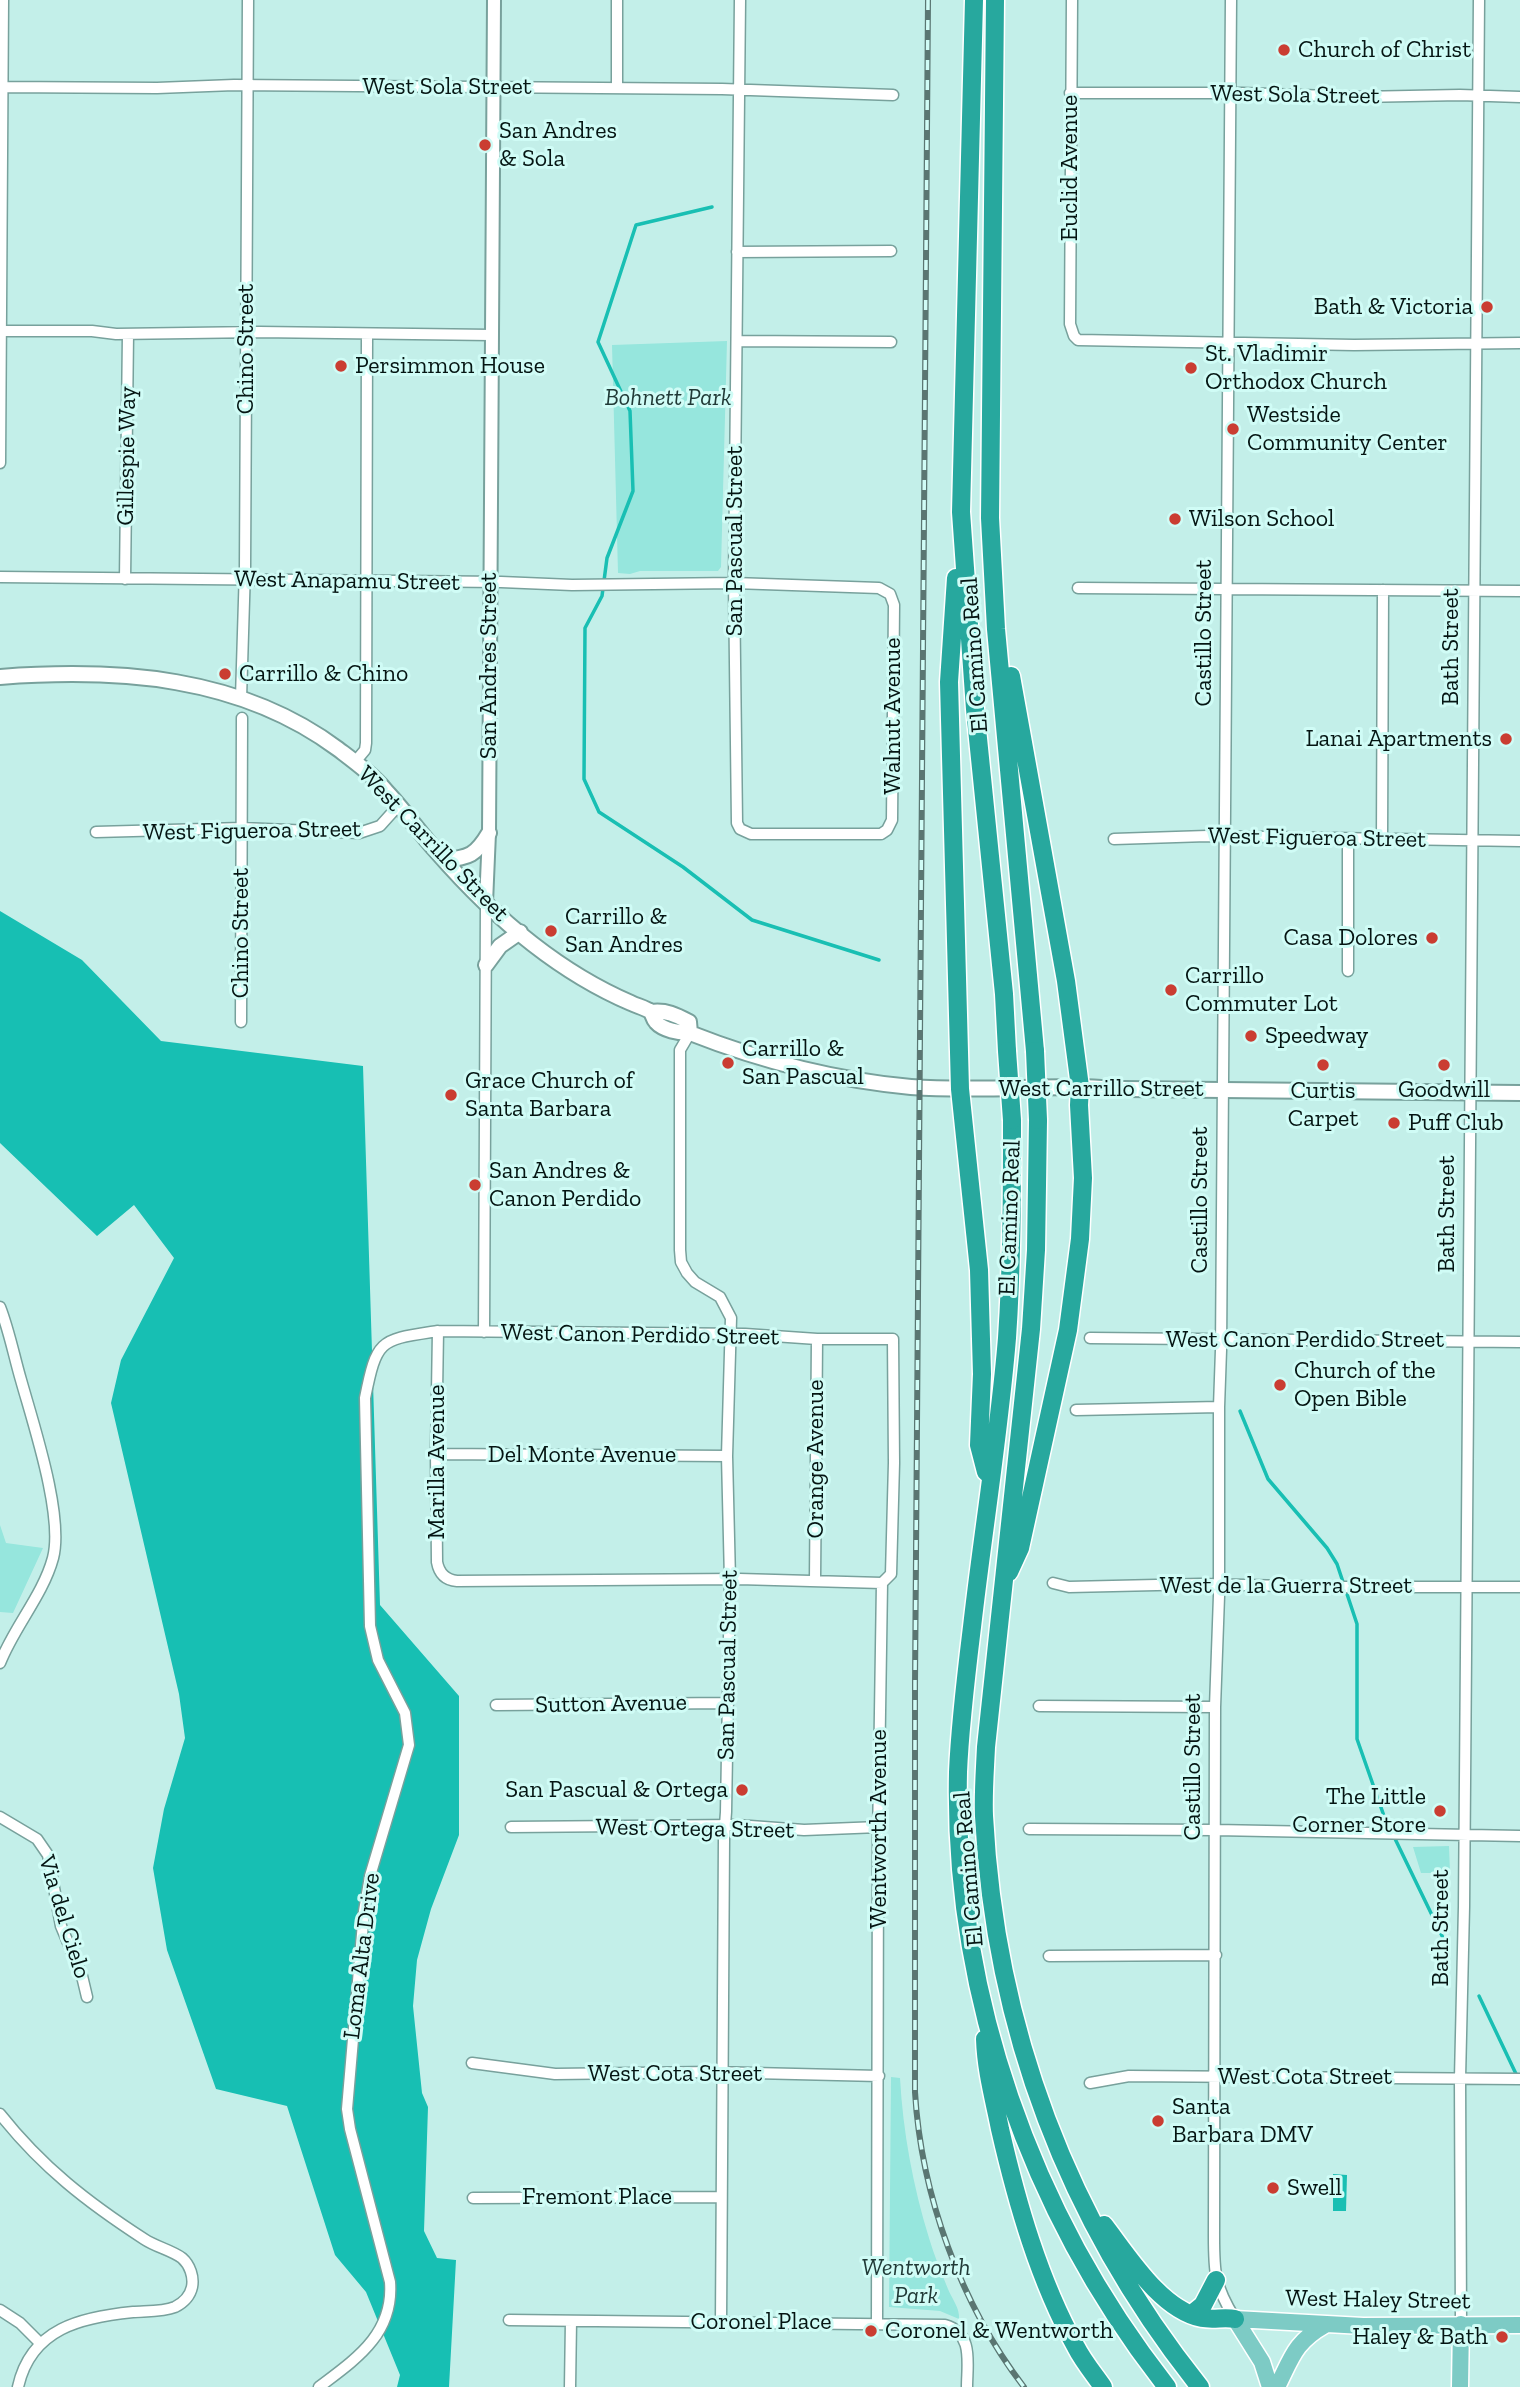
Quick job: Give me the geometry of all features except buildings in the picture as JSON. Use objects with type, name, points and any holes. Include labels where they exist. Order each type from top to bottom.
[{"type":"highway","name":"El Camino Real","points":[[974,0],[961,512],[975,709],[1004,994],[1012,1120],[1012,1219],[1006,1339],[963,1699],[958,1775],[964,1894],[984,2011],[1009,2099],[1053,2205],[1118,2319],[1167,2387]]},
{"type":"highway","name":"El Camino Real","points":[[995,0],[990,518],[996,629],[1035,1051],[1038,1120],[1032,1315],[1001,1591],[986,1747],[984,1814],[991,1889],[1010,2000],[1030,2073],[1072,2183],[1135,2298],[1200,2387]]},
{"type":"highway","points":[[961,512],[949,682],[960,1089],[979,1270],[982,1374],[979,1445],[989,1483]]},
{"type":"highway","points":[[996,629],[1011,671],[1060,943],[1080,1087],[1082,1209],[1070,1320],[1020,1548],[1001,1591]]},
{"type":"highway","points":[[984,2011],[986,2062],[1008,2162],[1032,2244],[1052,2297],[1076,2348],[1103,2387]]},
{"type":"highway","points":[[1072,2183],[1151,2284],[1169,2302],[1203,2318],[1235,2319]]},
{"type":"highway","points":[[1192,2314],[1203,2305],[1216,2280]]},
{"type":"main road","name":"West Carrillo Street","points":[[0,677],[138,676],[187,682],[241,698],[305,727],[355,762],[386,790],[444,860],[486,903],[576,974],[611,995],[651,1012],[663,1010],[689,1022],[690,1033],[750,1055],[836,1077],[960,1089],[1080,1087],[1520,1093]]},
{"type":"main road","points":[[444,860],[467,858],[481,846],[489,833]]},
{"type":"main road","points":[[486,965],[500,946],[520,932]]},
{"type":"main road","name":"West Haley Street","points":[[1235,2319],[1325,2325],[1520,2325]]},
{"type":"main road","name":"Castillo Street","points":[[1235,2319],[1262,2361],[1270,2387]]},
{"type":"main road","name":"Bath Street","points":[[1460,2387],[1461,2324]]},
{"type":"main road","points":[[1277,2387],[1298,2345],[1325,2325]]},
{"type":"street","points":[[0,463],[3,0]]},
{"type":"street","name":"Chino Street","points":[[241,698],[248,0]]},
{"type":"street","name":"San Andres Street","points":[[484,1332],[494,0]]},
{"type":"street","points":[[617,0],[617,88]]},
{"type":"street","name":"San Pascual Street","points":[[740,0],[734,583],[737,823],[740,829],[751,834],[881,834],[890,826]]},
{"type":"street","name":"Euclid Avenue","points":[[1072,0],[1070,324],[1073,336],[1085,341],[1228,341]]},
{"type":"street","name":"Castillo Street","points":[[1231,0],[1222,1339],[1219,1407],[1220,1584],[1215,1707],[1214,2230],[1218,2289],[1235,2319]]},
{"type":"street","name":"Bath Street","points":[[1461,2324],[1460,2078],[1465,1835],[1479,0]]},
{"type":"street","name":"West Sola Street","points":[[1,87],[739,89],[893,95]]},
{"type":"street","name":"West Sola Street","points":[[1070,93],[1520,97]]},
{"type":"street","points":[[737,252],[891,251]]},
{"type":"street","points":[[0,331],[491,335]]},
{"type":"street","name":"Gillespie Way","points":[[125,579],[128,334]]},
{"type":"street","points":[[355,762],[365,750],[366,743],[367,334]]},
{"type":"street","points":[[737,341],[891,342]]},
{"type":"street","points":[[1228,341],[1354,345],[1476,342],[1520,344]]},
{"type":"street","name":"West Anapamu Street","points":[[0,577],[625,585],[734,583],[879,588],[890,594],[894,605]]},
{"type":"street","points":[[1078,588],[1520,591]]},
{"type":"street","points":[[1382,840],[1383,590]]},
{"type":"street","name":"Walnut Avenue","points":[[890,826],[894,605]]},
{"type":"street","name":"Chino Street","points":[[241,1022],[242,718]]},
{"type":"street","name":"West Figueroa Street","points":[[96,832],[242,828],[365,832],[380,826],[398,806]]},
{"type":"street","name":"West Figueroa Street","points":[[1114,839],[1225,837],[1520,841]]},
{"type":"street","points":[[1348,840],[1348,971]]},
{"type":"street","name":"San Pascual Street","points":[[690,1033],[680,1050],[680,1250],[683,1268],[691,1278],[724,1301],[730,1318],[727,1456],[730,1580],[721,2073],[721,2322]]},
{"type":"street","points":[[0,1307],[34,1426],[56,1536],[47,1573],[0,1663]]},
{"type":"street","name":"West Canon Perdido Street","points":[[388,1341],[438,1331],[893,1339]]},
{"type":"street","name":"Marilla Avenue","points":[[438,1331],[438,1568],[445,1578],[457,1581],[730,1580]]},
{"type":"street","name":"West Canon Perdido Street","points":[[1090,1338],[1520,1342]]},
{"type":"street","name":"Orange Avenue","points":[[815,1580],[817,1339]]},
{"type":"street","name":"Wentworth Avenue","points":[[877,2323],[882,1583],[891,1574],[894,1524],[893,1339]]},
{"type":"street","name":"Loma Alta Drive","points":[[319,2387],[373,2342],[385,2322],[390,2299],[390,2282],[350,2129],[347,2096],[370,1876],[409,1745],[407,1718],[379,1660],[369,1612],[365,1398],[378,1352],[388,1341]]},
{"type":"street","points":[[1076,1410],[1219,1407]]},
{"type":"street","name":"Del Monte Avenue","points":[[436,1454],[727,1456]]},
{"type":"street","points":[[730,1580],[882,1583]]},
{"type":"street","name":"West de la Guerra Street","points":[[1053,1583],[1069,1587],[1220,1584],[1520,1587]]},
{"type":"street","name":"Sutton Avenue","points":[[496,1705],[727,1703]]},
{"type":"street","points":[[1039,1706],[1215,1707]]},
{"type":"street","name":"Via del Cielo","points":[[0,1817],[37,1839],[48,1855],[61,1926],[82,1976],[87,1997]]},
{"type":"street","name":"West Ortega Street","points":[[511,1828],[725,1826],[804,1830],[879,1827]]},
{"type":"street","points":[[1029,1829],[1216,1829],[1384,1835],[1520,1836]]},
{"type":"street","points":[[1049,1956],[1216,1955]]},
{"type":"street","name":"West Cota Street","points":[[472,2063],[555,2074],[721,2073],[879,2077]]},
{"type":"street","name":"West Cota Street","points":[[1090,2083],[1129,2076],[1520,2079]]},
{"type":"street","points":[[0,2114],[26,2147],[66,2183],[146,2240],[182,2258],[191,2273],[192,2285],[188,2296],[174,2307],[85,2318],[62,2328],[41,2344],[25,2368],[18,2387]]},
{"type":"street","name":"Fremont Place","points":[[473,2198],[721,2197]]},
{"type":"street","points":[[0,2309],[20,2323],[41,2344]]},
{"type":"street","name":"Coronel Place","points":[[509,2320],[945,2325],[956,2329],[967,2345],[967,2384]]},
{"type":"street","points":[[570,2387],[571,2321]]},
{"type":"green space","name":"Bohnett Park","points":[[727,341],[721,567],[718,571],[618,573],[612,345]]},
{"type":"green space","points":[[0,1525],[6,1543],[43,1548],[13,1613],[0,1612]]},
{"type":"green space","points":[[1449,1846],[1450,1873],[1421,1873],[1413,1847]]},
{"type":"green space","name":"Wentworth Park","points":[[891,2077],[900,2078],[906,2139],[918,2199],[933,2251],[957,2307],[959,2319],[940,2311],[889,2307]]},
{"type":"shaded area","points":[[0,911],[82,960],[161,1041],[363,1066],[380,1605],[459,1696],[459,1835],[431,1909],[417,1960],[413,2006],[422,2093],[428,2107],[424,2231],[437,2258],[456,2260],[449,2387],[397,2387],[400,2375],[366,2292],[335,2255],[287,2106],[216,2089],[167,1950],[153,1868],[164,1809],[185,1738],[179,1694],[111,1403],[121,1360],[174,1258],[134,1205],[97,1236],[0,1143]]},
{"type":"shaded area","points":[[1333,2174],[1347,2175],[1346,2211],[1333,2211]]},
{"type":"waterway","points":[[712,207],[636,225],[598,342],[630,411],[633,491],[607,558],[602,596],[585,628],[584,779],[599,812],[683,867],[752,920],[879,960]]},
{"type":"waterway","points":[[1240,1411],[1268,1479],[1327,1548],[1337,1564],[1357,1624],[1357,1739],[1384,1816],[1445,1942]]},
{"type":"waterway","points":[[1479,1996],[1517,2076]]},
{"type":"railway","points":[[928,0],[915,1683],[915,2092],[926,2170],[948,2247],[981,2321],[1024,2387]]},
{"type":"place","name":"Church of Christ","points":[[1284,50]]},
{"type":"place","name":"San Andres & Sola","points":[[485,145]]},
{"type":"place","name":"Bath & Victoria","points":[[1487,307]]},
{"type":"place","name":"Persimmon House","points":[[341,366]]},
{"type":"place","name":"St. Vladimir Orthodox Church","points":[[1191,368]]},
{"type":"place","name":"Westside Community Center","points":[[1233,429]]},
{"type":"place","name":"Wilson School","points":[[1175,519]]},
{"type":"place","name":"Carrillo & Chino","points":[[225,674]]},
{"type":"place","name":"Lanai Apartments","points":[[1506,739]]},
{"type":"place","name":"Carrillo & San Andres","points":[[551,931]]},
{"type":"place","name":"Casa Dolores","points":[[1432,938]]},
{"type":"place","name":"Carrillo Commuter Lot","points":[[1171,990]]},
{"type":"place","name":"Speedway","points":[[1251,1036]]},
{"type":"place","name":"Carrillo & San Pascual","points":[[728,1063]]},
{"type":"place","name":"Curtis Carpet","points":[[1323,1065]]},
{"type":"place","name":"Goodwill","points":[[1444,1065]]},
{"type":"place","name":"Grace Church of Santa Barbara","points":[[451,1095]]},
{"type":"place","name":"Puff Club","points":[[1394,1123]]},
{"type":"place","name":"San Andres & Canon Perdido","points":[[475,1185]]},
{"type":"place","name":"Church of the Open Bible","points":[[1280,1385]]},
{"type":"place","name":"San Pascual & Ortega","points":[[742,1790]]},
{"type":"place","name":"The Little Corner Store","points":[[1440,1811]]},
{"type":"place","name":"Santa Barbara DMV","points":[[1158,2121]]},
{"type":"place","name":"Swell","points":[[1273,2188]]},
{"type":"place","name":"Coronel & Wentworth","points":[[871,2331]]},
{"type":"place","name":"Haley & Bath","points":[[1502,2337]]}]
